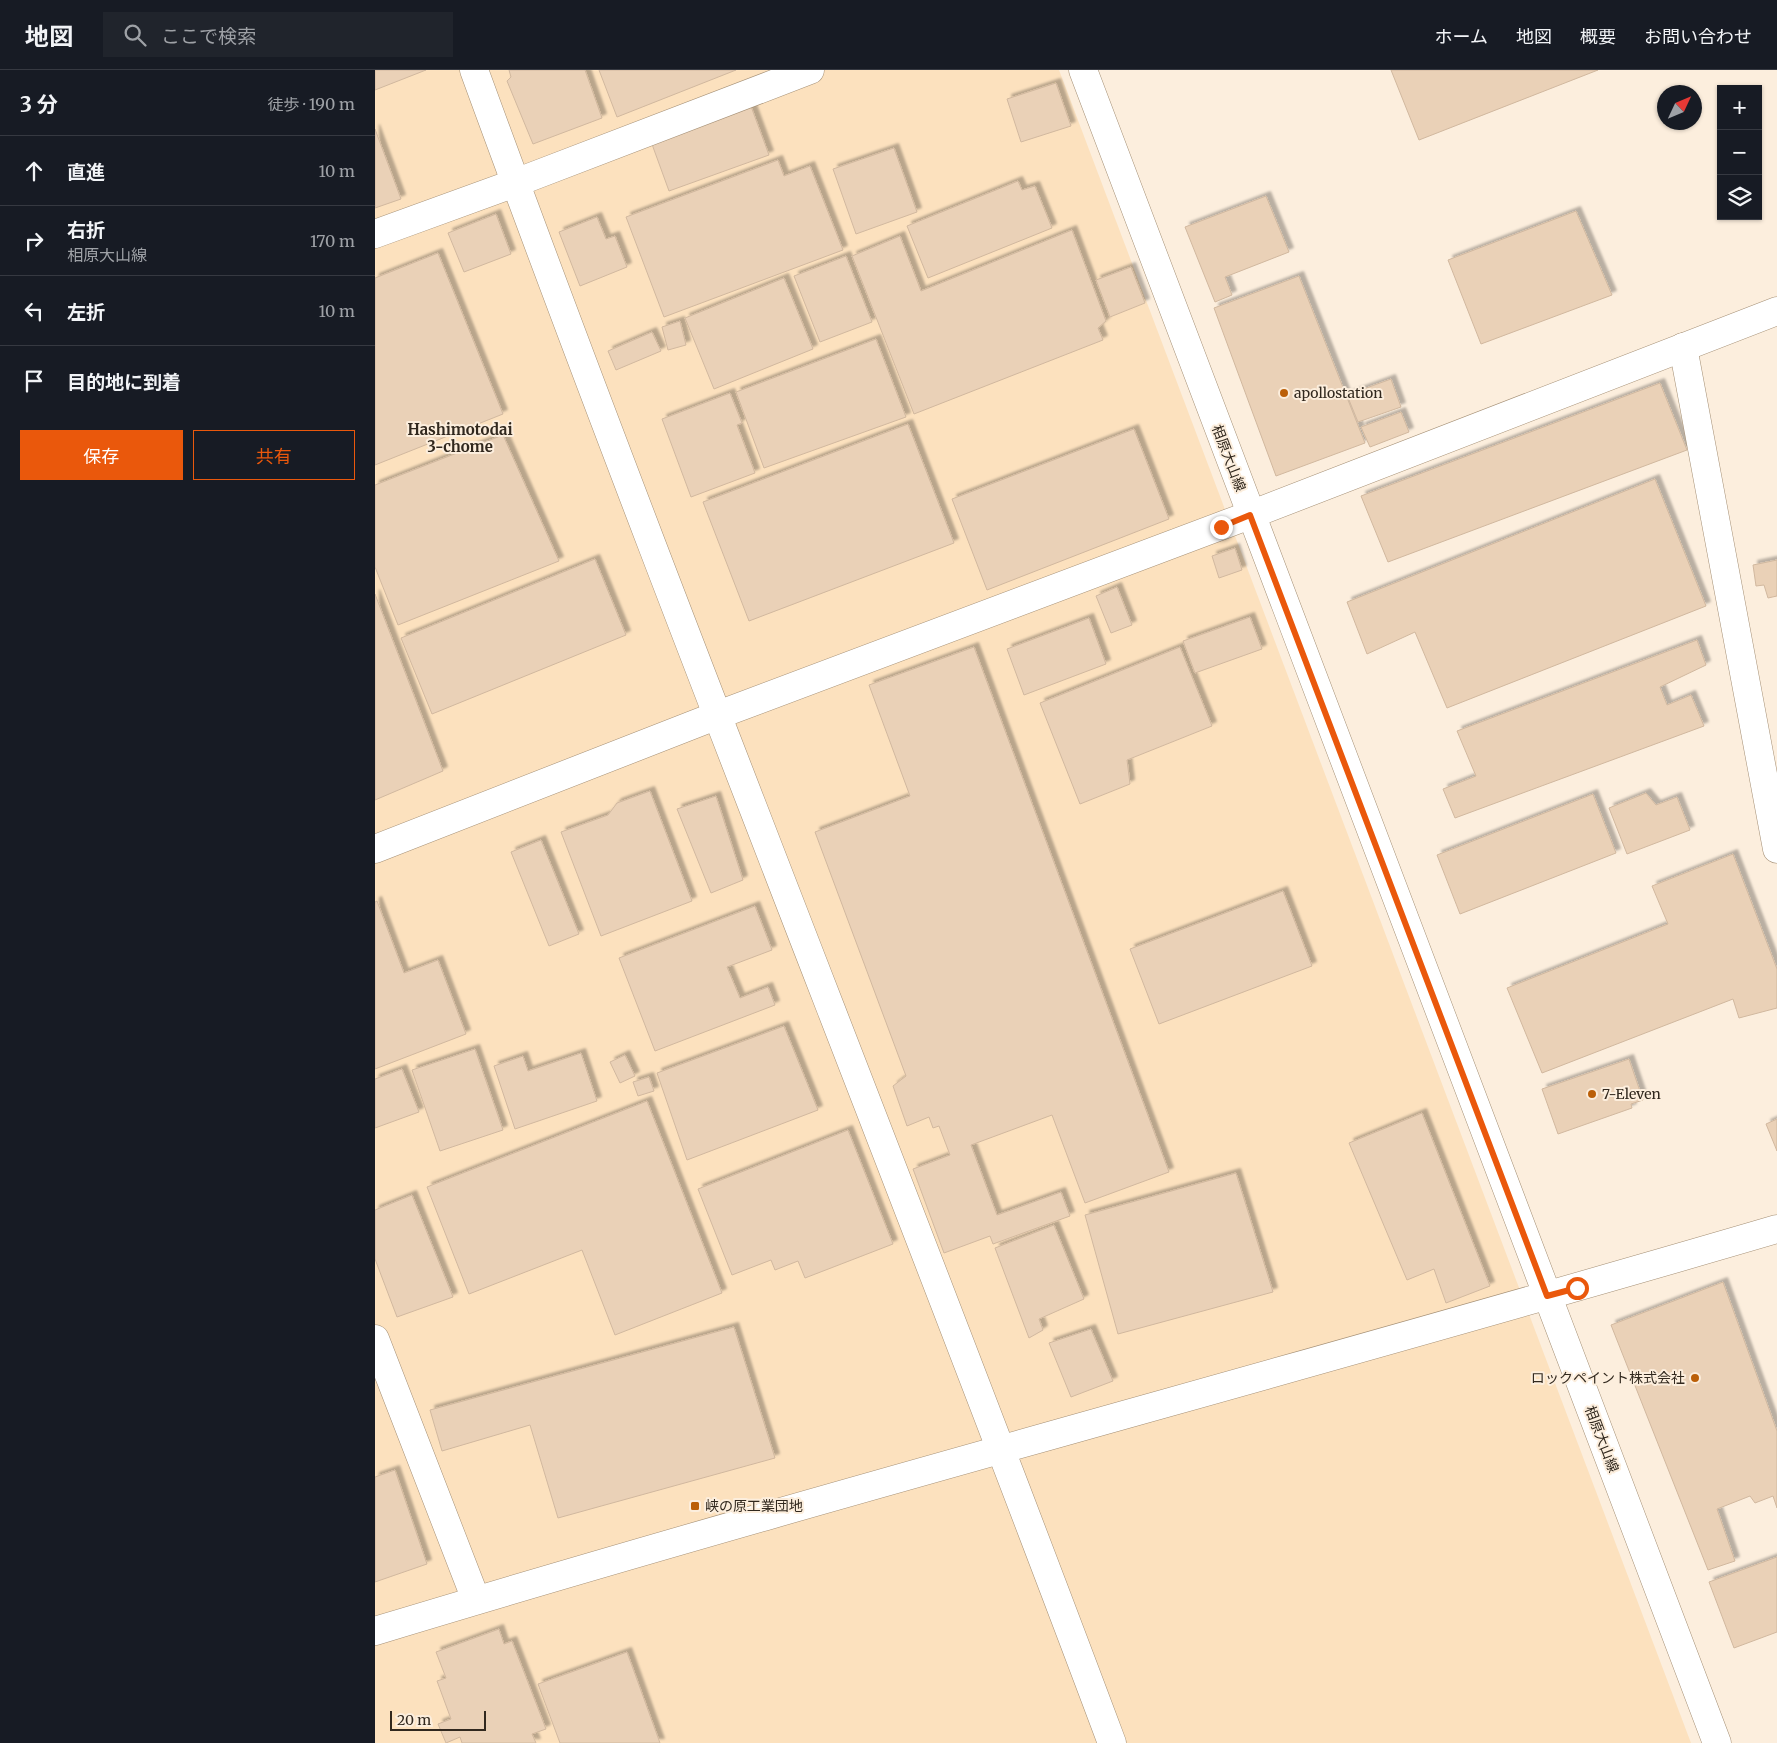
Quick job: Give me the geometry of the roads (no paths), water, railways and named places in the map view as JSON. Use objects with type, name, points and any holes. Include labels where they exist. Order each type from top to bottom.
[{"type":"street","points":[[474,70],[515,183],[718,715],[1002,1449],[1112,1743]]},
{"type":"street","points":[[375,234],[515,183],[810,70]]},
{"type":"street","name":"相原大山線","points":[[1083,70],[1250,515],[1717,1743]]},
{"type":"street","points":[[375,849],[718,715],[1250,515],[1777,311]]},
{"type":"street","points":[[1683,347],[1768,741],[1777,849]]},
{"type":"street","points":[[375,1630],[1002,1449],[1547,1296],[1777,1229]]},
{"type":"street","points":[[375,1339],[476,1600]]},
{"type":"place","name":"apollostation","points":[[1284,393]]},
{"type":"place","name":"7-Eleven","points":[[1592,1094]]},
{"type":"place","name":"ロックペイント株式会社","points":[[1695,1378]]},
{"type":"place","name":"峡の原工業団地","points":[[695,1506]]},
{"type":"district","name":"Hashimotodai 3-chome","points":[[460,438]]}]
